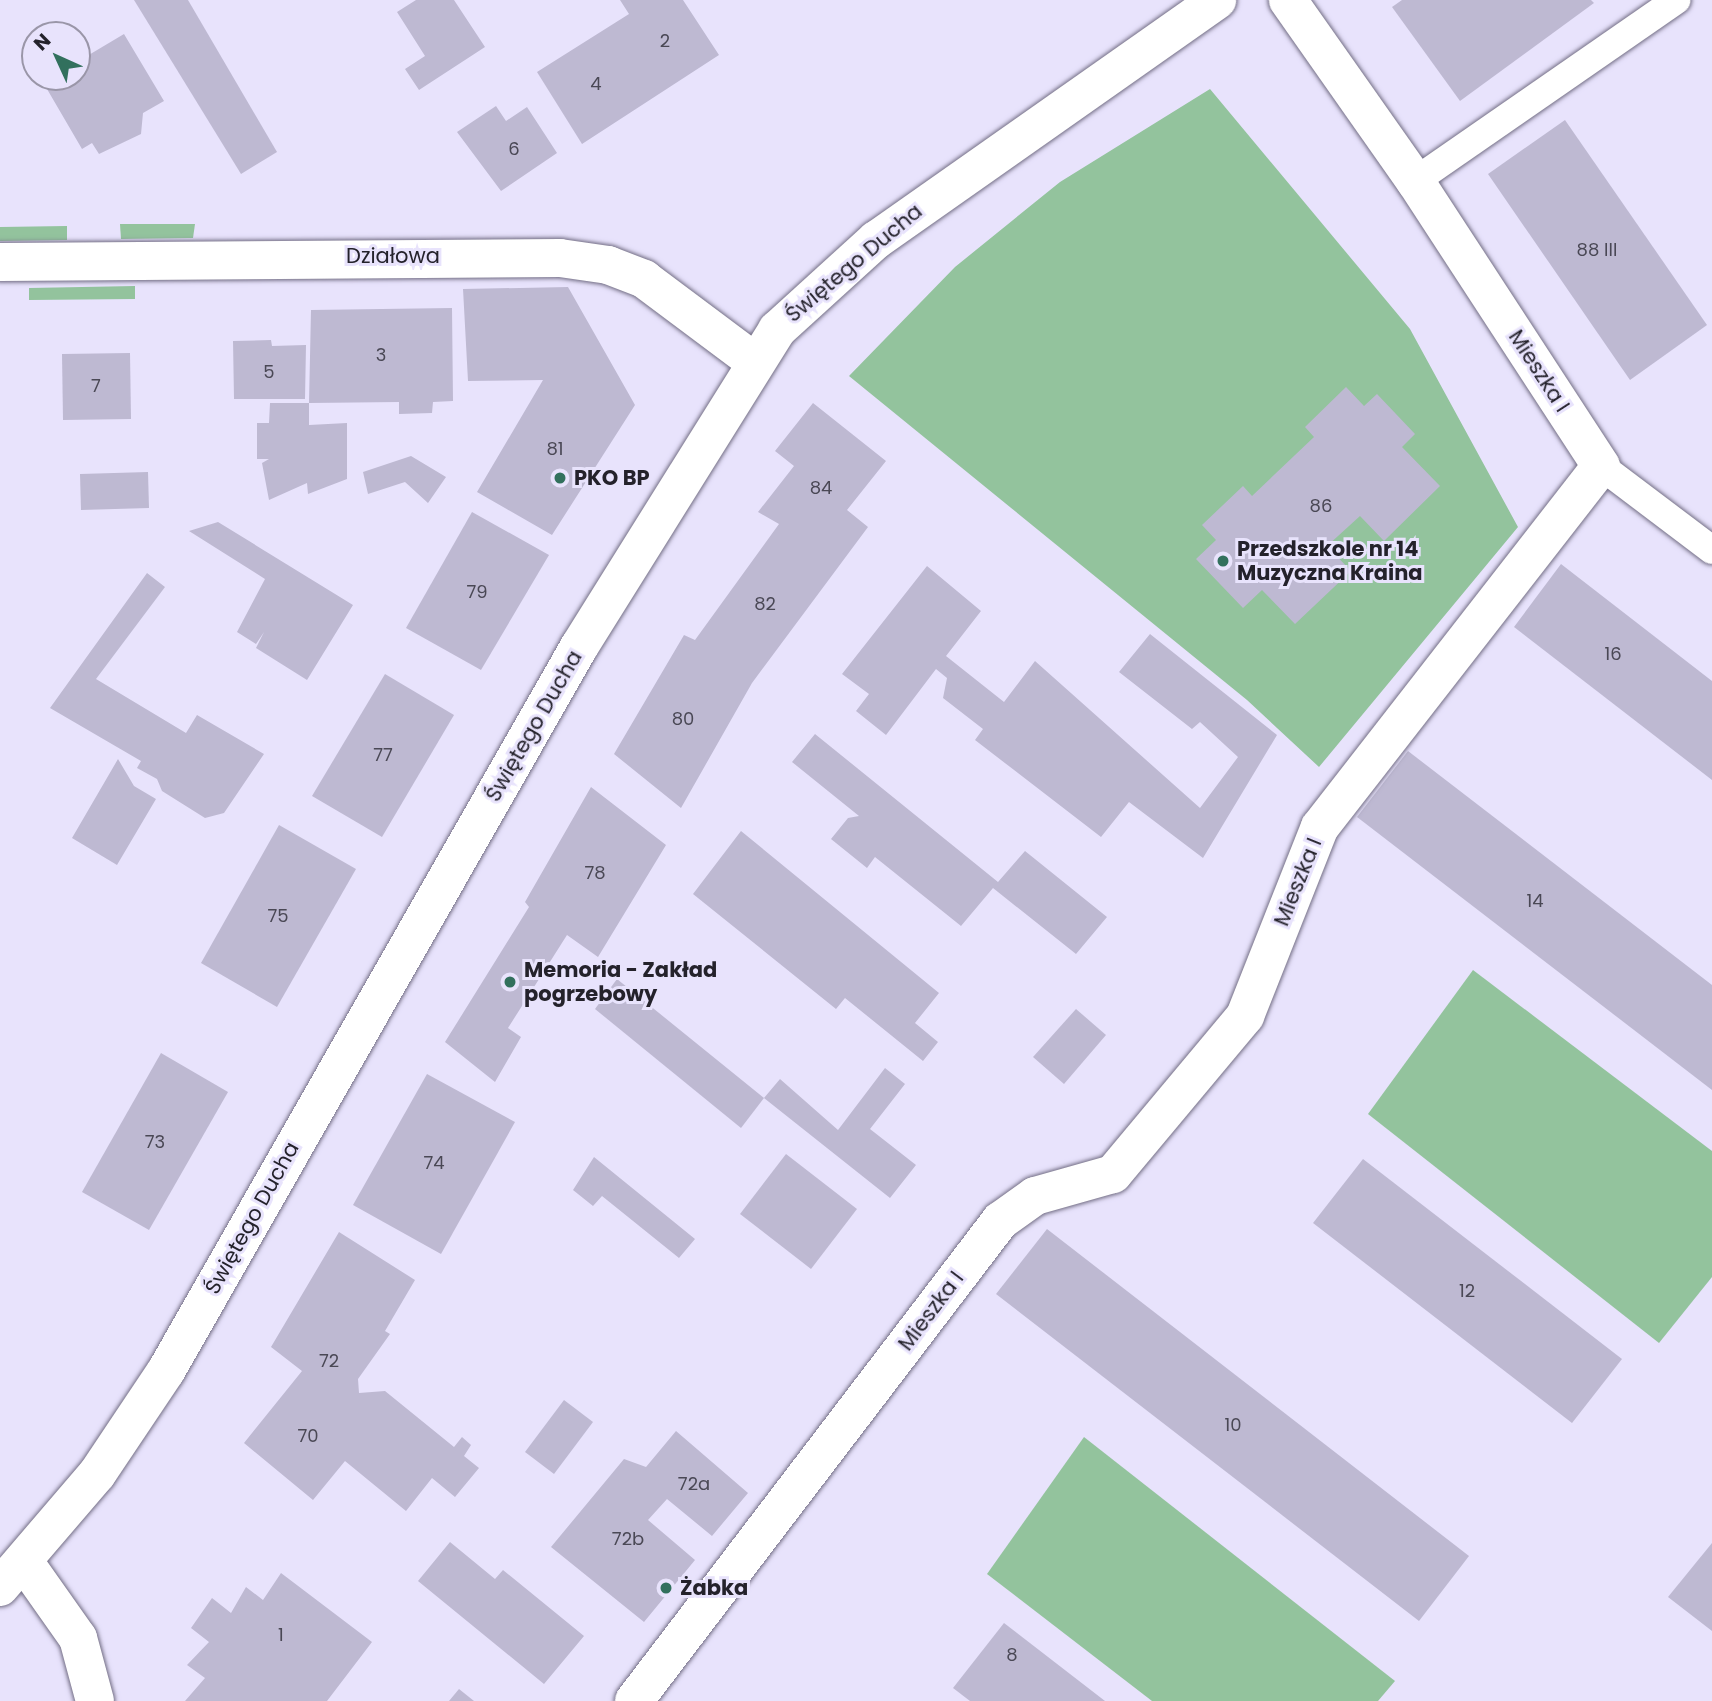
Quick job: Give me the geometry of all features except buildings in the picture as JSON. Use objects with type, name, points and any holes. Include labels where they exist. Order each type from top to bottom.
[{"type":"street","name":"Świętego Ducha","points":[[12,1575],[97,1474],[166,1371],[579,647],[755,362],[788,317],[876,240],[1217,0]]},
{"type":"street","name":"Mieszka I","points":[[634,1701],[1000,1221],[1035,1196],[1113,1174],[1245,1016],[1320,827],[1601,466],[1415,181],[1288,0]]},
{"type":"street","name":"Działowa","points":[[0,262],[560,258],[608,265],[644,279],[755,362]]},
{"type":"street","points":[[12,1575],[78,1638],[95,1701]]},
{"type":"lane","points":[[1415,181],[1676,0]]},
{"type":"lane","points":[[1601,466],[1712,550]]},
{"type":"green space","points":[[1210,89],[1410,329],[1518,527],[1319,767],[1247,700],[849,376],[955,267],[1060,182]]},
{"type":"green space","points":[[120,224],[195,224],[193,238],[121,239]]},
{"type":"green space","points":[[67,226],[67,240],[0,241],[0,227]]},
{"type":"green space","points":[[135,286],[135,299],[29,300],[29,288]]},
{"type":"green space","points":[[1473,970],[1712,1151],[1712,1277],[1659,1343],[1368,1114]]},
{"type":"green space","points":[[1084,1437],[1395,1681],[1378,1701],[1152,1701],[987,1574]]},
{"type":"place","name":"PKO BP","points":[[560,478]]},
{"type":"place","name":"Przedszkole nr 14 Muzyczna Kraina","points":[[1223,561]]},
{"type":"place","name":"Memoria - Zakład pogrzebowy","points":[[510,982]]},
{"type":"place","name":"Żabka","points":[[666,1588]]}]
